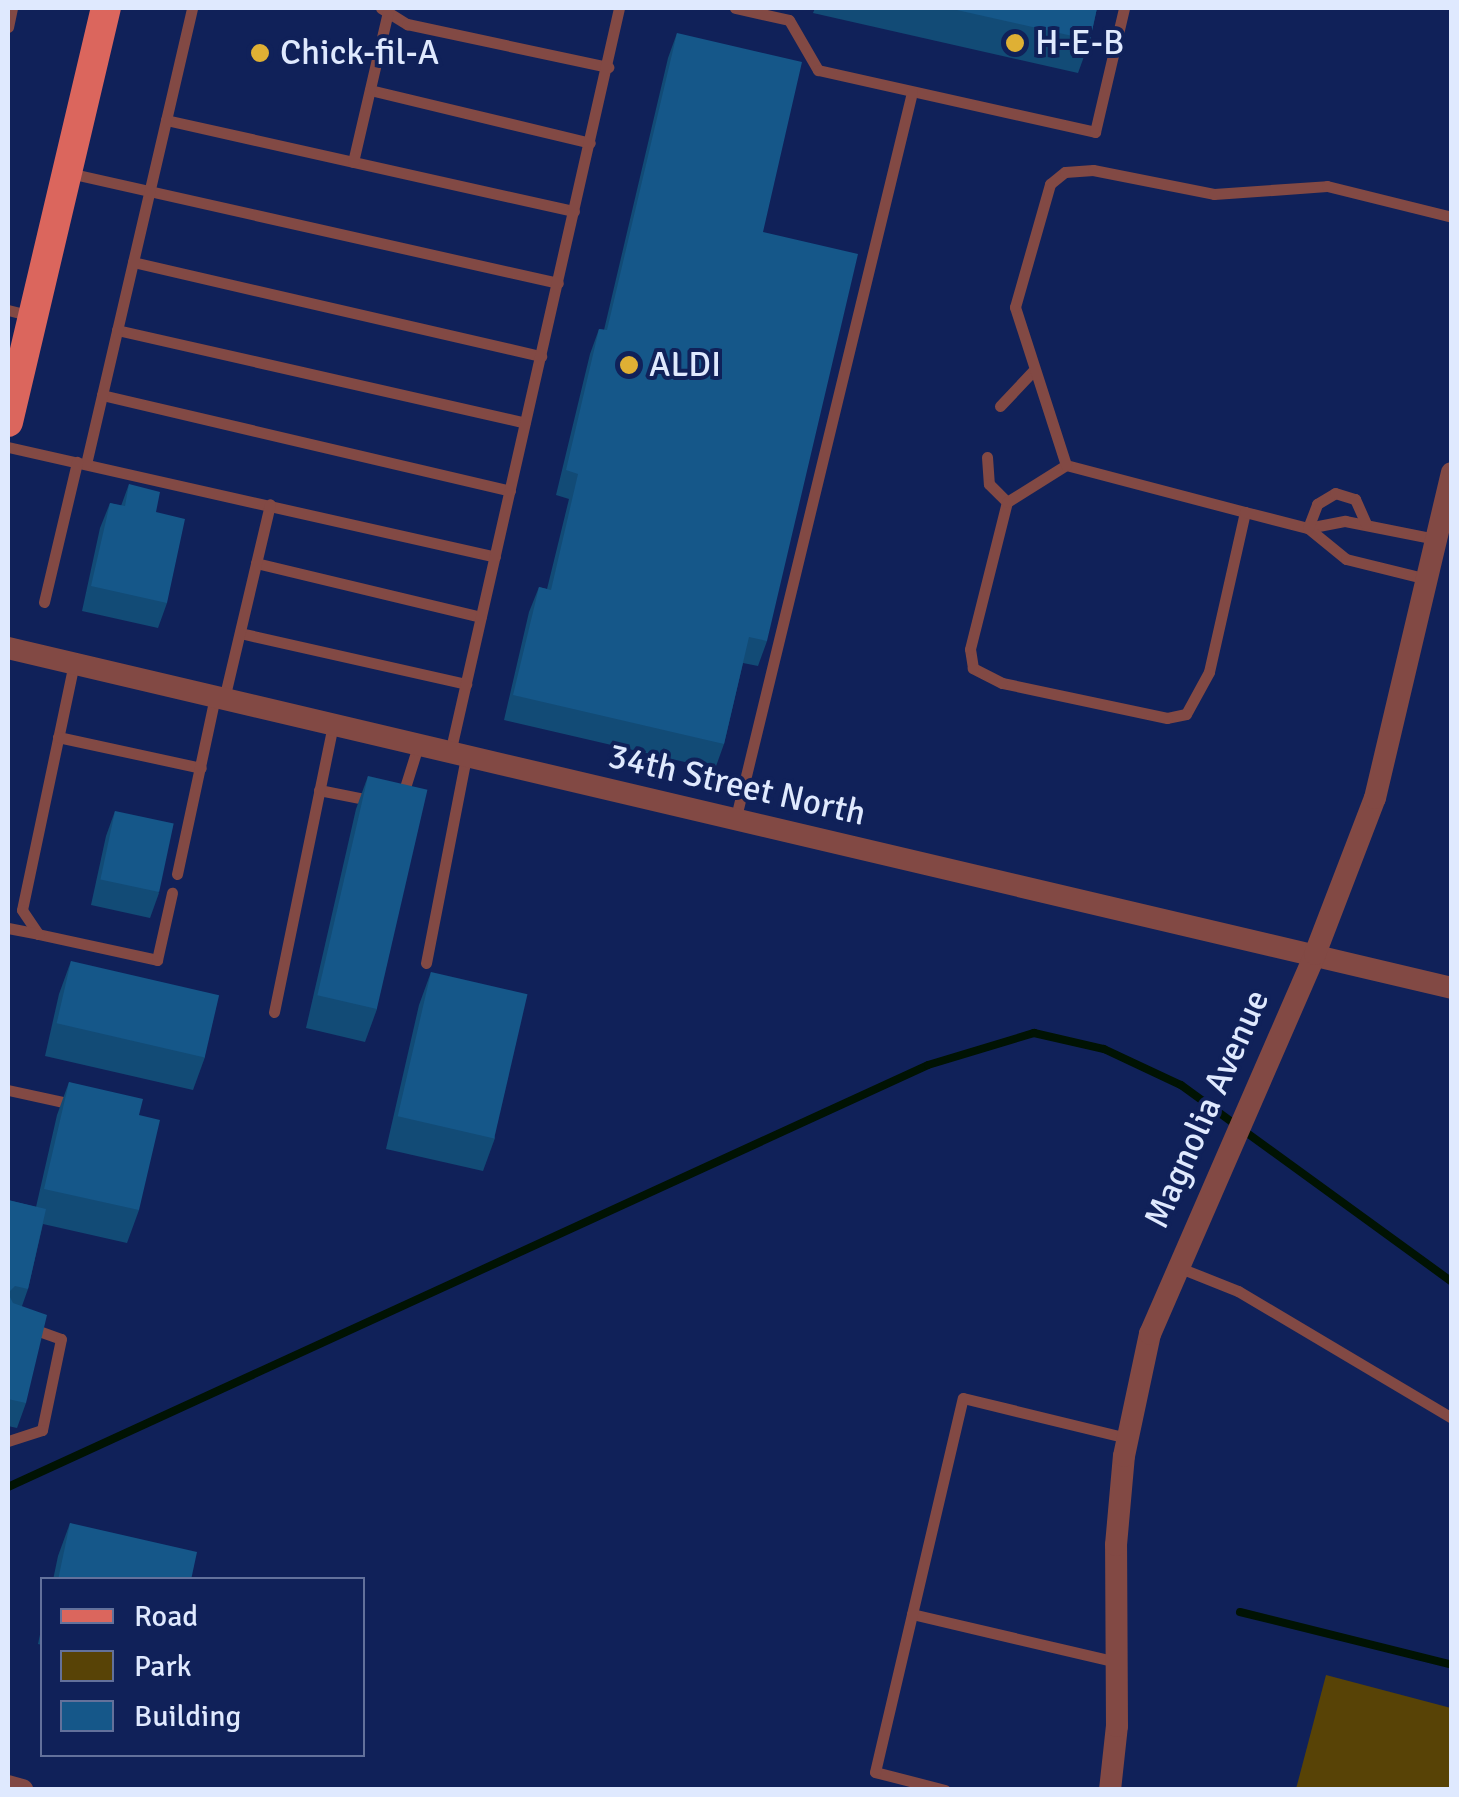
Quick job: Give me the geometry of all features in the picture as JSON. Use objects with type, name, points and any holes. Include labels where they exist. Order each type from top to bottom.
[{"type":"main road","points":[[8,422],[20,313],[67,172],[106,8]]},
{"type":"street","name":"Magnolia Avenue","points":[[1110,1790],[1116,1545],[1127,1438],[1150,1334],[1174,1266],[1315,954],[1375,798],[1452,472]]},
{"type":"street","name":"34th Street North","points":[[8,648],[1452,988]]},
{"type":"street","points":[[8,1786],[22,1790]]},
{"type":"lane","points":[[8,27],[12,8]]},
{"type":"lane","points":[[44,602],[102,395],[192,8]]},
{"type":"lane","points":[[426,963],[466,684],[608,67],[618,8]]},
{"type":"lane","points":[[734,8],[791,14],[818,70],[1095,132],[1124,8]]},
{"type":"lane","points":[[353,162],[385,10],[407,24],[608,67]]},
{"type":"lane","points":[[370,90],[590,143]]},
{"type":"lane","points":[[734,821],[912,92]]},
{"type":"lane","points":[[166,120],[574,211]]},
{"type":"lane","points":[[1066,465],[1032,372],[1015,308],[1050,184],[1065,172],[1093,170],[1214,194],[1326,186],[1452,217]]},
{"type":"lane","points":[[67,172],[558,282]]},
{"type":"lane","points":[[133,262],[541,356]]},
{"type":"lane","points":[[118,330],[526,423]]},
{"type":"lane","points":[[1000,406],[1032,372]]},
{"type":"lane","points":[[102,395],[510,491]]},
{"type":"lane","points":[[8,447],[495,557]]},
{"type":"lane","points":[[987,457],[989,484],[1007,502]]},
{"type":"lane","points":[[1245,512],[1209,672],[1186,714],[1167,718],[1002,683],[972,668],[970,649],[1007,502],[1066,465],[1308,528],[1366,524],[1436,539]]},
{"type":"lane","points":[[1308,528],[1317,504],[1335,493],[1355,499],[1366,524]]},
{"type":"lane","points":[[177,874],[270,504]]},
{"type":"lane","points":[[1308,528],[1346,558],[1427,579]]},
{"type":"lane","points":[[256,563],[481,616]]},
{"type":"lane","points":[[240,633],[466,684]]},
{"type":"lane","points":[[38,934],[22,910],[74,663]]},
{"type":"lane","points":[[274,1012],[332,725]]},
{"type":"lane","points":[[58,737],[201,768]]},
{"type":"lane","points":[[319,790],[398,799],[406,796],[418,746]]},
{"type":"lane","points":[[8,928],[157,960],[172,892]]},
{"type":"lane","points":[[8,1090],[85,1106]]},
{"type":"lane","points":[[1174,1266],[1238,1291],[1452,1418]]},
{"type":"lane","points":[[8,1320],[62,1339],[42,1430],[8,1441]]},
{"type":"lane","points":[[946,1790],[875,1772],[963,1398],[1127,1438]]},
{"type":"lane","points":[[912,1614],[1116,1662]]},
{"type":"green space","points":[[1326,1675],[1451,1708],[1451,1789],[1296,1789]]},
{"type":"building","points":[[948,8],[1097,8],[1090,40]]},
{"type":"building","points":[[677,33],[802,62],[763,232],[858,254],[767,641],[749,637],[724,744],[513,695],[539,587],[551,590],[578,474],[566,470],[599,329],[607,330]]},
{"type":"building","points":[[129,484],[160,492],[156,512],[185,519],[167,603],[91,586],[110,503],[125,506]]},
{"type":"building","points":[[368,776],[427,790],[377,1009],[317,995]]},
{"type":"building","points":[[115,811],[174,823],[159,892],[100,879]]},
{"type":"building","points":[[71,961],[219,995],[205,1058],[57,1023]]},
{"type":"building","points":[[431,972],[527,994],[494,1138],[398,1116]]},
{"type":"building","points":[[69,1082],[143,1099],[139,1115],[160,1120],[139,1210],[44,1189]]},
{"type":"building","points":[[8,1200],[46,1209],[28,1289],[15,1286],[8,1293]]},
{"type":"building","points":[[8,1293],[13,1303],[47,1315],[26,1403],[8,1399]]},
{"type":"building","points":[[70,1523],[197,1552],[192,1577],[59,1577]]},
{"type":"waterway","points":[[8,1487],[928,1065],[1034,1033],[1104,1049],[1181,1085],[1452,1282]]},
{"type":"waterway","points":[[1240,1612],[1452,1665]]},
{"type":"place","name":"H-E-B","points":[[1015,43]]},
{"type":"place","name":"Chick-fil-A","points":[[260,53]]},
{"type":"place","name":"ALDI","points":[[629,365]]}]
